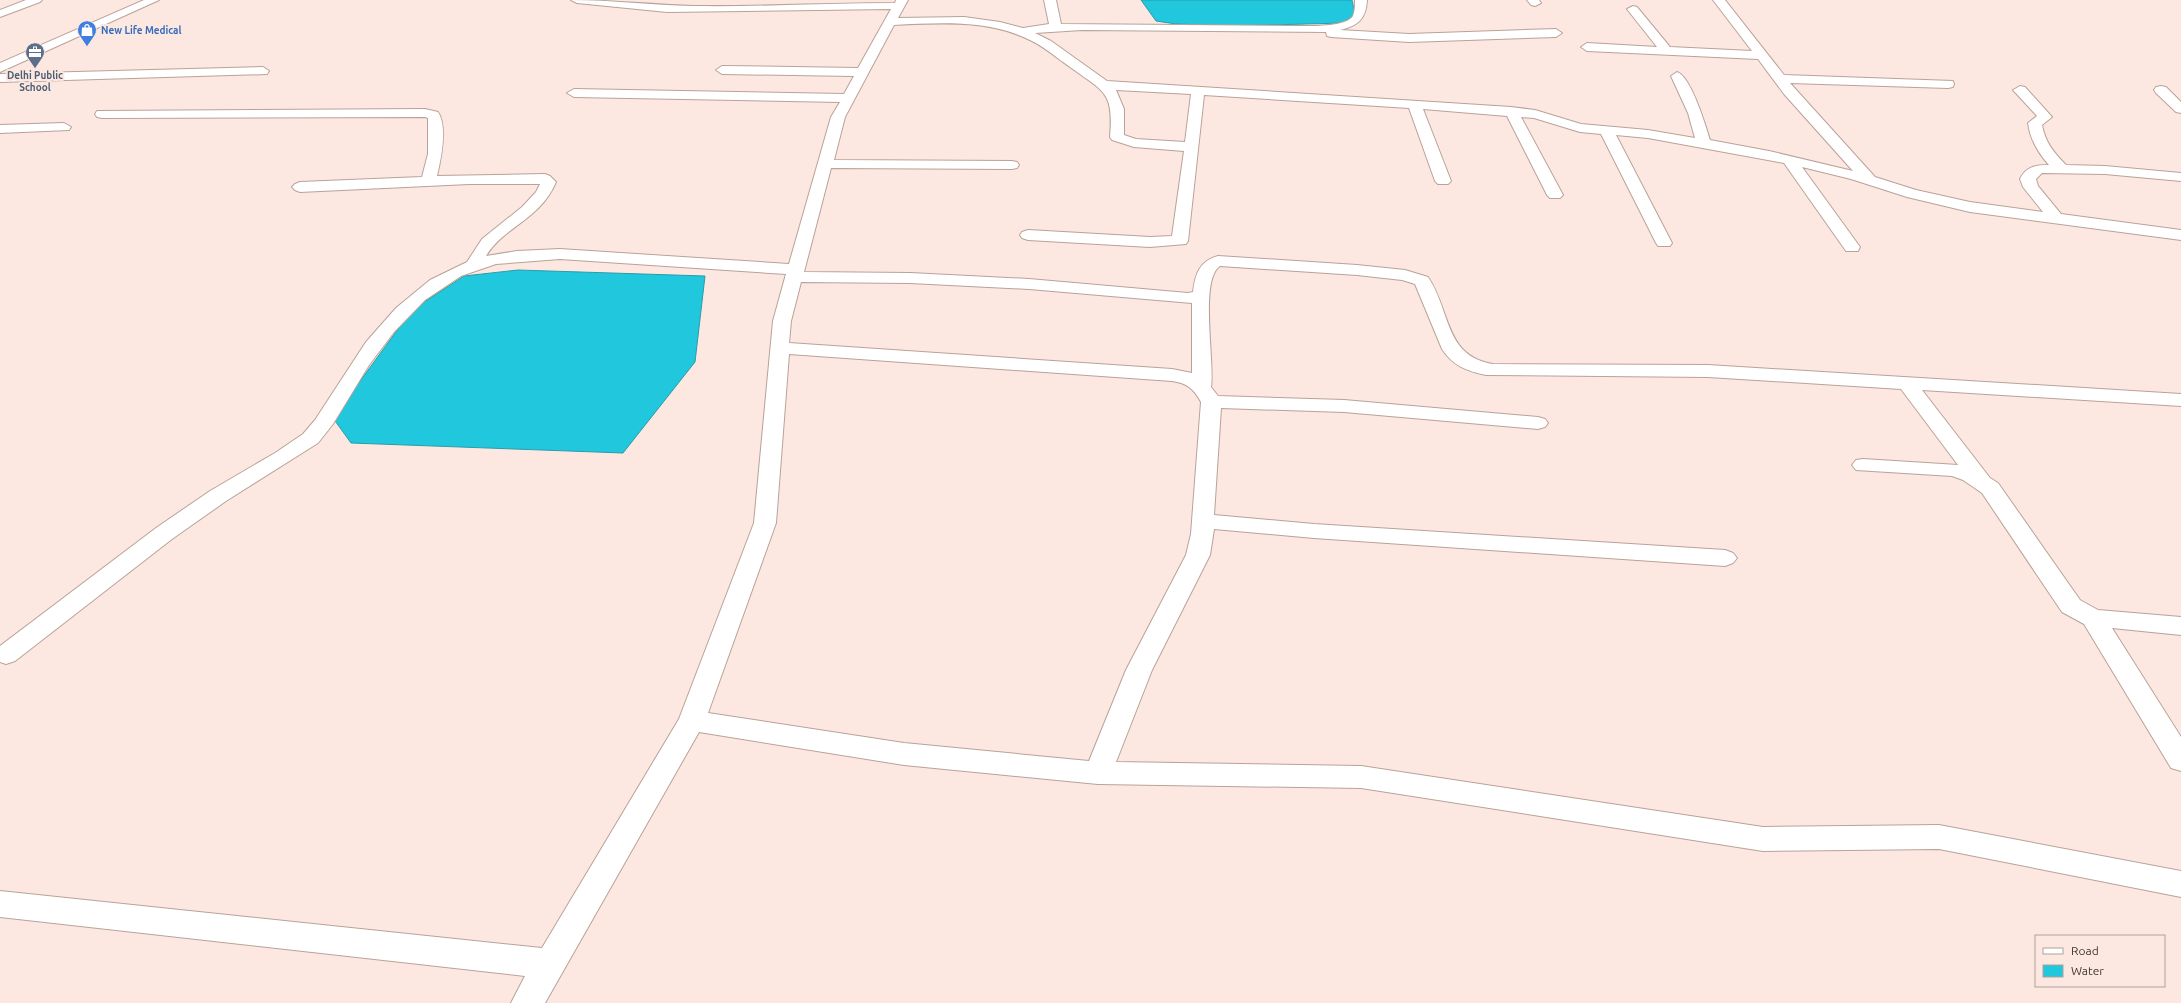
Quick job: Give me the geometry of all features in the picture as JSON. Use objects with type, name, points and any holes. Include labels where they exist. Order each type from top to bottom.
[{"type":"street","points":[[0,14],[36,0]]},
{"type":"street","points":[[0,68],[153,0]]},
{"type":"street","points":[[577,0],[635,8],[710,10],[812,6],[896,9],[994,23],[1038,38],[1105,85],[1115,94],[1119,118],[1117,137],[1134,143],[1191,147]]},
{"type":"street","points":[[1050,0],[1056,28]]},
{"type":"street","points":[[1023,32],[1056,28],[1304,29],[1342,27],[1353,23],[1361,11],[1361,0]]},
{"type":"street","points":[[1719,0],[1779,80],[1870,181]]},
{"type":"street","points":[[527,1003],[692,721],[765,523],[782,320],[838,117],[896,9]]},
{"type":"street","points":[[1633,9],[1667,51]]},
{"type":"street","points":[[1304,29],[1350,35],[1409,38],[1556,33]]},
{"type":"street","points":[[1587,47],[1760,55]]},
{"type":"street","points":[[722,70],[862,72]]},
{"type":"street","points":[[0,78],[263,71]]},
{"type":"street","points":[[1677,76],[1695,113],[1704,144]]},
{"type":"street","points":[[1779,80],[1948,84]]},
{"type":"street","points":[[1105,85],[1511,111],[1544,116],[1580,128],[1648,134],[1789,160],[1936,200],[2181,235]]},
{"type":"street","points":[[2020,90],[2045,118],[2035,122],[2036,132],[2047,154],[2061,168]]},
{"type":"street","points":[[2161,90],[2181,109]]},
{"type":"street","points":[[1028,235],[1150,242],[1180,241],[1182,238],[1198,91]]},
{"type":"street","points":[[574,93],[849,98]]},
{"type":"street","points":[[1414,104],[1429,140],[1443,181]]},
{"type":"street","points":[[1511,111],[1555,195]]},
{"type":"street","points":[[102,114],[425,113],[433,115],[435,118],[435,154],[428,181]]},
{"type":"street","points":[[0,129],[64,127]]},
{"type":"street","points":[[1606,130],[1664,243]]},
{"type":"street","points":[[1789,160],[1852,247]]},
{"type":"street","points":[[825,164],[1012,165]]},
{"type":"street","points":[[2056,218],[2031,187],[2028,179],[2030,174],[2039,169],[2061,168],[2181,177]]},
{"type":"street","points":[[300,187],[428,181],[545,179],[548,182],[542,194],[519,218],[482,251],[474,265]]},
{"type":"street","points":[[6,654],[121,566],[212,501],[303,444],[319,432],[343,388],[378,338],[424,293],[445,279],[474,265],[524,255],[560,254],[795,273],[1029,284],[1188,298],[1197,297],[1201,294]]},
{"type":"street","points":[[1098,773],[1139,670],[1198,555],[1203,521],[1207,394],[1201,294],[1207,267],[1218,261],[1405,275],[1417,278],[1425,285],[1451,349],[1458,359],[1476,368],[1501,370],[1708,372],[1908,385],[2144,396],[2181,400]]},
{"type":"street","points":[[780,348],[1172,375],[1189,378],[1207,394],[1538,423]]},
{"type":"street","points":[[1908,385],[1982,482]]},
{"type":"street","points":[[1863,465],[1953,470],[1971,475],[1990,488],[2071,606],[2093,618],[2181,626]]},
{"type":"street","points":[[1203,521],[1322,531],[1725,558]]},
{"type":"street","points":[[2093,618],[2181,760]]},
{"type":"street","points":[[692,721],[904,754],[1098,773],[1362,777],[1763,839],[1939,837],[2181,884]]},
{"type":"street","points":[[3,908],[551,964]]},
{"type":"water","points":[[1141,0],[1352,0],[1355,14],[1344,23],[1232,26],[1176,24],[1156,21]]},
{"type":"water","points":[[518,270],[705,276],[695,362],[623,453],[351,443],[333,418],[412,310],[464,276]]},
{"type":"place","name":"New Life Medical","points":[[87,47]]},
{"type":"place","name":"Delhi Public School","points":[[35,69]]}]
